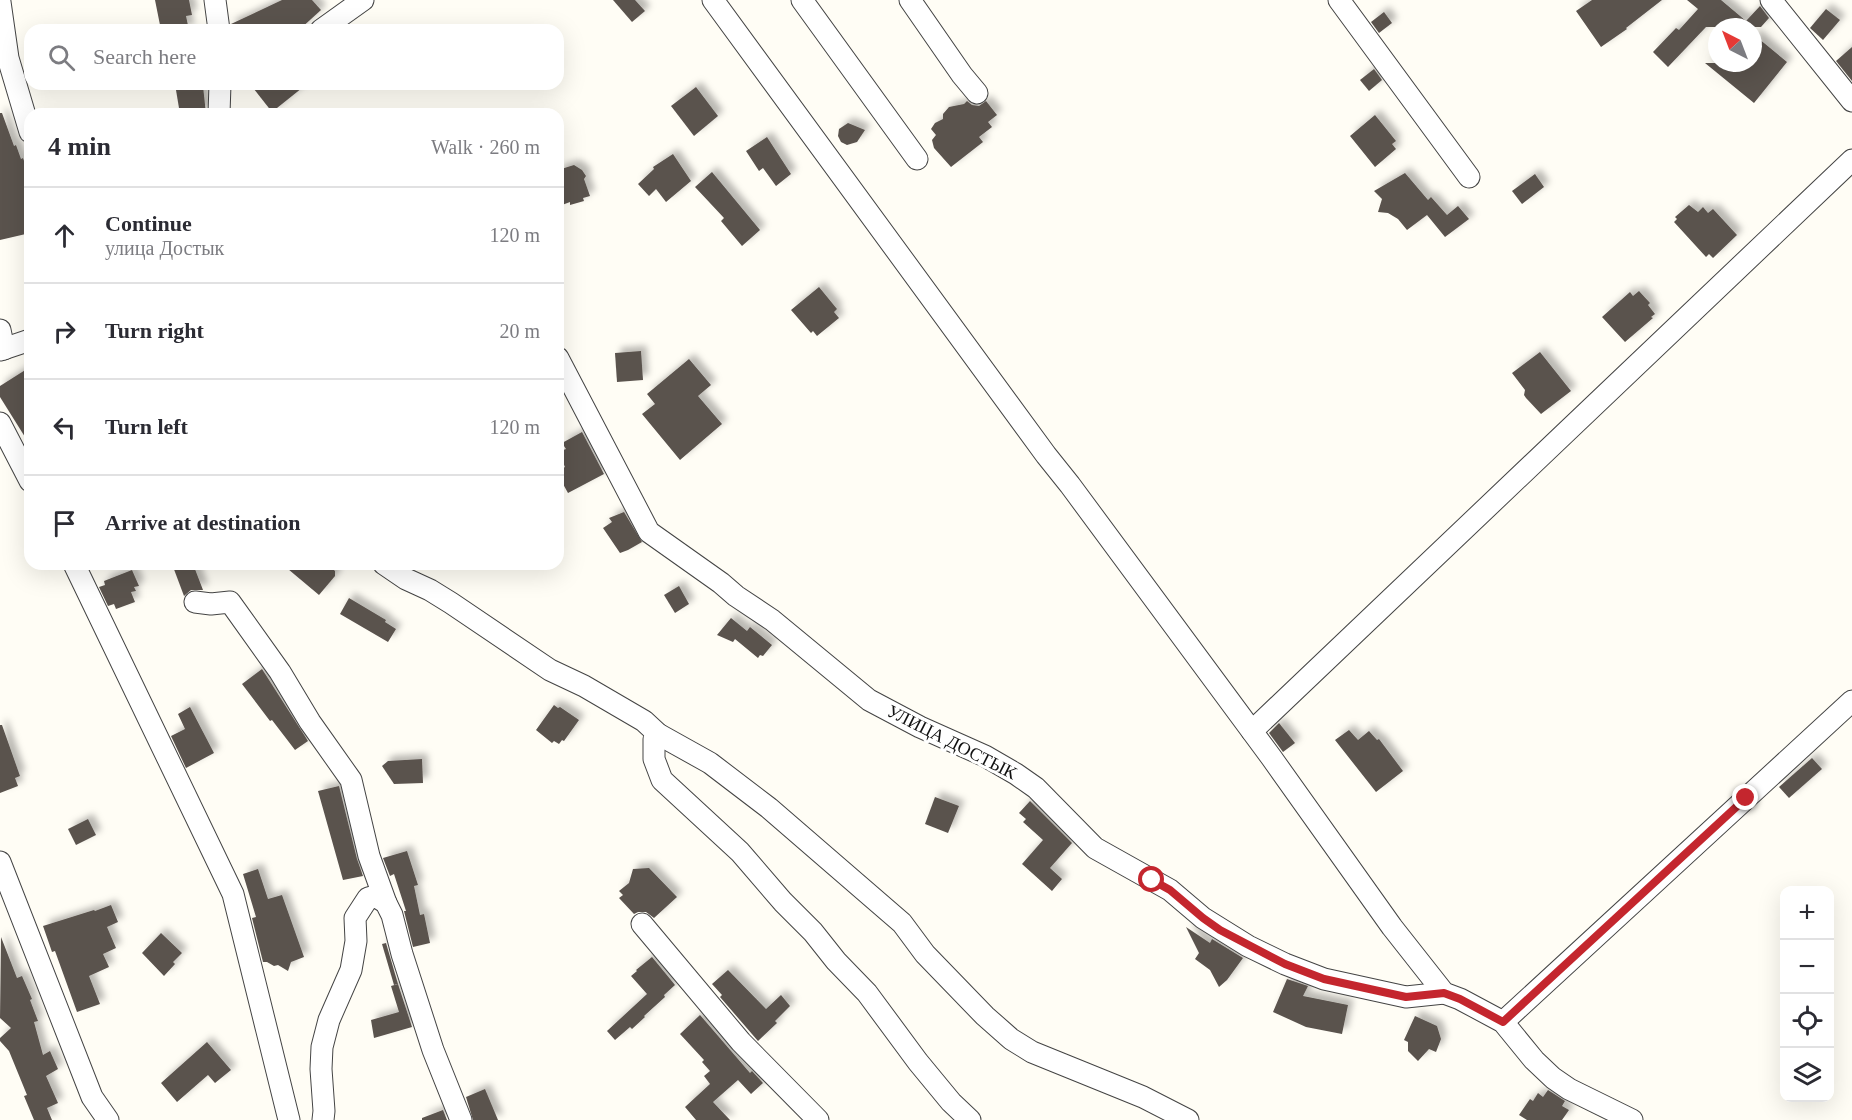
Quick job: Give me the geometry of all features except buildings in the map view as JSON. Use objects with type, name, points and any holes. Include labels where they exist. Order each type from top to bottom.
[{"type":"street","points":[[215,0],[218,24]]},
{"type":"street","points":[[329,24],[363,0]]},
{"type":"street","points":[[713,0],[938,309],[1252,731],[1392,927],[1444,993],[1503,1022],[1534,1060],[1553,1078],[1586,1098],[1632,1120]]},
{"type":"street","points":[[802,0],[917,159]]},
{"type":"street","points":[[910,0],[977,93]]},
{"type":"street","points":[[1339,0],[1469,177]]},
{"type":"street","points":[[1770,0],[1852,101]]},
{"type":"street","points":[[0,2],[8,58],[24,112]]},
{"type":"street","points":[[219,108],[220,90]]},
{"type":"street","points":[[1252,731],[1852,160]]},
{"type":"street","points":[[1,343],[24,341]]},
{"type":"street","name":"УЛИЦА ДОСТЫК","points":[[564,369],[649,532],[772,620],[869,700],[920,727],[985,756],[1016,774],[1036,788],[1095,848],[1170,890],[1203,918],[1248,946],[1324,979],[1406,997],[1444,993]]},
{"type":"street","points":[[0,423],[24,469]]},
{"type":"street","points":[[77,570],[233,894],[289,1120]]},
{"type":"street","points":[[393,570],[430,590],[550,670],[584,686],[644,721],[658,734],[718,770],[769,808],[902,923],[932,961],[985,1016],[1011,1039],[1032,1052],[1143,1097],[1188,1120]]},
{"type":"street","points":[[195,602],[211,604],[230,602],[280,672],[310,722],[351,780],[374,870],[392,915],[433,1050],[461,1120]]},
{"type":"street","points":[[1503,1022],[1852,701]]},
{"type":"street","points":[[658,734],[654,739],[654,759],[662,780],[740,852],[783,902],[813,932],[836,961],[867,993],[951,1102],[970,1120]]},
{"type":"street","points":[[0,862],[92,1097],[108,1120]]},
{"type":"street","points":[[323,1120],[322,1047],[329,1020],[351,970],[356,940],[355,918],[363,903],[374,870]]},
{"type":"street","points":[[363,903],[375,896],[386,903]]},
{"type":"street","points":[[642,924],[741,1042],[818,1120]]},
{"type":"route","points":[[1152,880],[1170,890],[1220,930],[1285,964],[1324,979],[1406,997],[1444,993],[1503,1022],[1746,798]]}]
